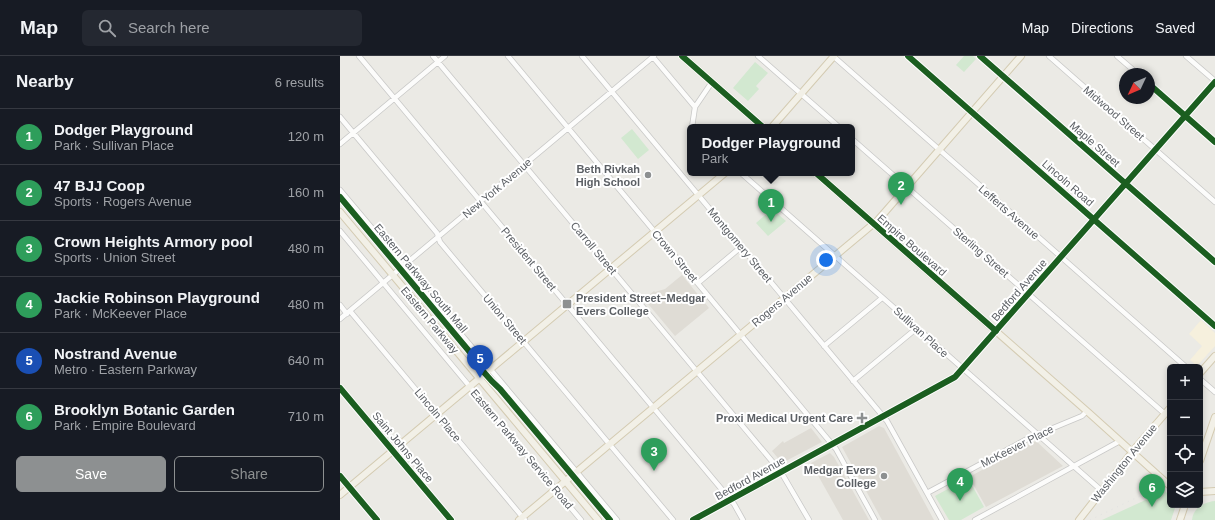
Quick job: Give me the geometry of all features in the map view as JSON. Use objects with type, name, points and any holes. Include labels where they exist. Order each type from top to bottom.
[{"type":"main road","points":[[682,56],[761,124]]},
{"type":"main road","points":[[775,124],[834,56]]},
{"type":"main road","name":"Rogers Avenue","points":[[522,519],[576,472],[874,224],[1021,56]]},
{"type":"main road","points":[[340,495],[721,176]]},
{"type":"main road","name":"Empire Boulevard","points":[[819,176],[1167,483]]},
{"type":"main road","name":"Eastern Parkway","points":[[340,212],[598,520]]},
{"type":"main road","points":[[1203,370],[1215,356]]},
{"type":"main road","name":"Washington Avenue","points":[[1081,518],[1132,452],[1167,412]]},
{"type":"main road","points":[[1203,451],[1215,417]]},
{"type":"main road","points":[[1203,492],[1215,491]]},
{"type":"main road","points":[[1180,520],[1184,508]]},
{"type":"street","name":"President Street","points":[[359,56],[734,504],[743,520]]},
{"type":"street","name":"Carroll Street","points":[[434,56],[781,472],[809,520]]},
{"type":"street","points":[[340,144],[445,56]]},
{"type":"street","name":"Crown Street","points":[[508,56],[836,449],[875,520]]},
{"type":"street","name":"Montgomery Street","points":[[582,56],[887,421],[942,520]]},
{"type":"street","points":[[653,56],[695,107]]},
{"type":"street","name":"New York Avenue","points":[[340,319],[653,56]]},
{"type":"street","points":[[758,56],[836,124]]},
{"type":"street","name":"Lefferts Avenue","points":[[834,56],[1183,364]]},
{"type":"street","name":"Lincoln Road","points":[[908,56],[1215,326]]},
{"type":"street","name":"Maple Street","points":[[980,56],[1215,262]]},
{"type":"street","name":"Midwood Street","points":[[1049,56],[1215,202]]},
{"type":"street","points":[[1117,56],[1131,68]]},
{"type":"street","points":[[1186,56],[1215,81]]},
{"type":"street","name":"Bedford Avenue","points":[[693,520],[955,377],[1215,81]]},
{"type":"street","points":[[692,124],[695,107],[712,82]]},
{"type":"street","points":[[1155,89],[1215,142]]},
{"type":"street","name":"Union Street","points":[[340,117],[437,232],[440,242],[673,520]]},
{"type":"street","name":"Sterling Street","points":[[855,142],[1165,414]]},
{"type":"street","name":"Sullivan Place","points":[[744,176],[1102,491]]},
{"type":"street","points":[[340,190],[617,520]]},
{"type":"street","name":"Eastern Parkway Service Road","points":[[340,232],[581,520]]},
{"type":"street","points":[[698,283],[741,247]]},
{"type":"street","points":[[824,346],[882,298]]},
{"type":"street","name":"Lincoln Place","points":[[340,305],[348,312],[436,414],[522,519]]},
{"type":"street","points":[[853,381],[917,328]]},
{"type":"street","points":[[1203,382],[1215,392]]},
{"type":"street","name":"Saint Johns Place","points":[[340,388],[451,520]]},
{"type":"street","name":"McKeever Place","points":[[927,493],[1038,435],[1082,416],[1087,411]]},
{"type":"street","points":[[975,520],[1120,441]]},
{"type":"street","points":[[340,476],[377,520]]},
{"type":"shaded area","points":[[682,275],[709,308],[675,336],[644,299],[654,291],[665,289]]},
{"type":"shaded area","points":[[1201,320],[1215,333],[1215,346],[1199,364],[1195,364],[1190,360],[1202,346],[1189,334]]},
{"type":"shaded area","name":"Medgar Evers College","points":[[879,426],[884,428],[934,520],[882,520],[842,447]]},
{"type":"shaded area","name":"Medgar Evers College","points":[[811,428],[822,442],[782,463],[772,451],[783,441],[784,443]]},
{"type":"shaded area","points":[[1036,441],[1063,466],[986,507],[969,477]]},
{"type":"shaded area","name":"Medgar Evers College","points":[[830,453],[834,457],[869,520],[843,520],[811,463]]},
{"type":"green space","points":[[964,56],[973,56],[976,59],[964,72],[956,65]]},
{"type":"green space","points":[[755,62],[768,73],[756,86],[759,89],[748,101],[733,88]]},
{"type":"green space","points":[[632,129],[649,150],[638,159],[621,138]]},
{"type":"green space","points":[[772,209],[786,221],[768,236],[756,223]]},
{"type":"green space","points":[[968,478],[984,507],[961,520],[949,520],[935,496]]},
{"type":"green space","points":[[1165,491],[1167,493],[1167,508],[1175,508],[1171,520],[1102,520]]},
{"type":"green space","points":[[1215,501],[1215,520],[1192,520],[1194,512],[1198,508],[1203,508],[1203,504]]},
{"type":"railway","points":[[1090,520],[1159,488]]},
{"type":"cycle path","points":[[682,56],[760,124]]},
{"type":"cycle path","points":[[908,56],[1215,326]]},
{"type":"cycle path","points":[[980,56],[1215,262]]},
{"type":"cycle path","points":[[693,520],[955,377],[1215,82]]},
{"type":"cycle path","points":[[1155,89],[1215,142]]},
{"type":"cycle path","points":[[819,176],[996,331]]},
{"type":"cycle path","name":"Eastern Parkway South Mall","points":[[340,197],[474,357],[479,366],[610,520]]},
{"type":"cycle path","points":[[340,388],[451,520]]},
{"type":"cycle path","points":[[340,476],[377,520]]},
{"type":"place","name":"Beth Rivkah High School","points":[[648,175]]},
{"type":"place","name":"47 BJJ Coop","points":[[901,205]]},
{"type":"place","name":"Dodger Playground","points":[[771,222]]},
{"type":"place","name":"President Street–Medgar Evers College","points":[[567,304]]},
{"type":"place","name":"Nostrand Avenue","points":[[480,378]]},
{"type":"place","name":"Proxi Medical Urgent Care","points":[[862,418]]},
{"type":"place","name":"Crown Heights Armory pool","points":[[654,471]]},
{"type":"place","name":"Medgar Evers College","points":[[884,476]]},
{"type":"place","name":"Jackie Robinson Playground","points":[[960,501]]},
{"type":"place","name":"Brooklyn Botanic Garden","points":[[1152,507]]}]
